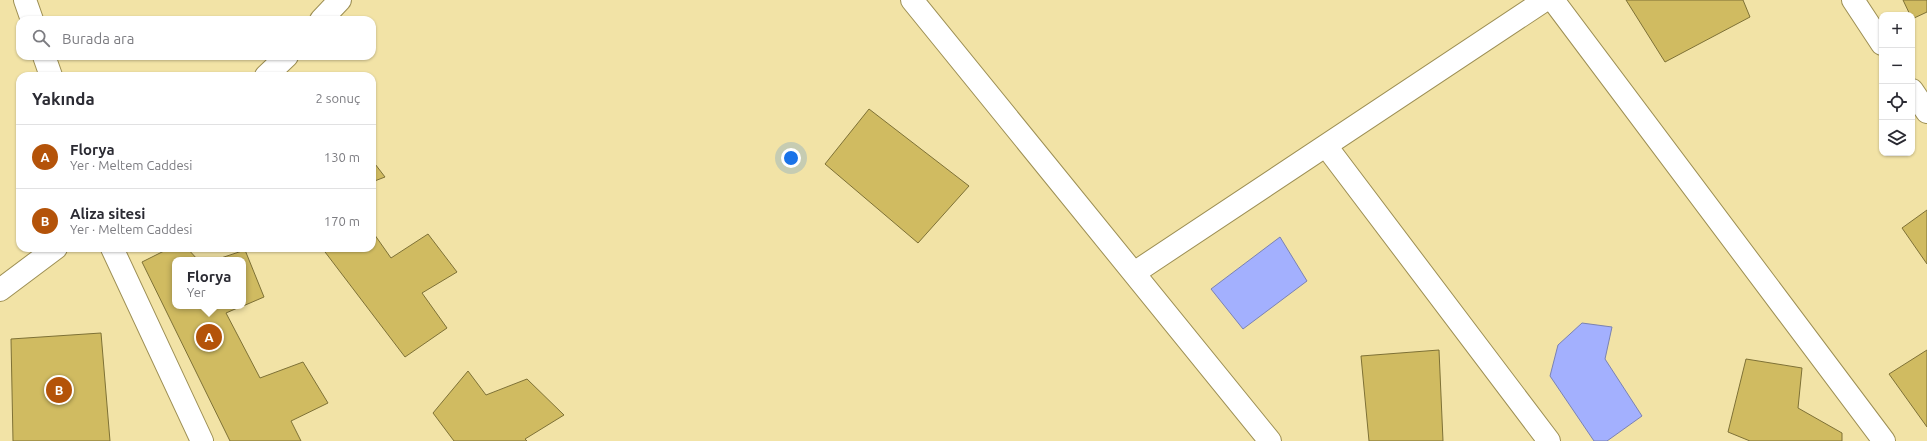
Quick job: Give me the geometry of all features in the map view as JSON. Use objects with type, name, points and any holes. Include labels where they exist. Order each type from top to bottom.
[{"type":"street","points":[[25,0],[31,16]]},
{"type":"street","points":[[325,16],[340,0]]},
{"type":"street","points":[[912,0],[1270,441]]},
{"type":"street","points":[[1134,273],[1544,0]]},
{"type":"street","points":[[1553,0],[1884,441]]},
{"type":"street","points":[[1853,0],[1879,39]]},
{"type":"street","points":[[45,60],[50,72]]},
{"type":"street","points":[[270,72],[283,60]]},
{"type":"street","points":[[1915,94],[1927,112]]},
{"type":"street","points":[[1326,146],[1549,441]]},
{"type":"street","points":[[0,290],[51,252]]},
{"type":"street","points":[[114,252],[202,441]]},
{"type":"water","points":[[1280,237],[1307,281],[1243,329],[1211,289]]},
{"type":"water","points":[[1582,323],[1612,327],[1605,359],[1642,416],[1607,441],[1594,441],[1550,376],[1558,345]]},
{"type":"building","points":[[1626,0],[1743,0],[1750,17],[1665,62]]},
{"type":"building","points":[[1903,0],[1927,0],[1927,12],[1915,18],[1915,12],[1909,12]]},
{"type":"building","points":[[869,109],[969,186],[918,243],[825,164]]},
{"type":"building","points":[[376,165],[385,177],[376,180]]},
{"type":"building","points":[[1927,210],[1927,264],[1902,228]]},
{"type":"building","points":[[428,234],[457,272],[422,293],[447,328],[405,357],[325,252],[376,252],[376,237],[391,258]]},
{"type":"building","points":[[162,252],[191,252],[195,257],[172,257],[172,309],[235,309],[226,313],[260,378],[303,362],[328,403],[291,421],[301,441],[230,441],[142,262]]},
{"type":"building","points":[[239,252],[246,252],[264,297],[246,305],[246,257],[224,257]]},
{"type":"building","points":[[101,333],[110,441],[13,441],[11,339]]},
{"type":"building","points":[[1439,350],[1443,441],[1369,441],[1361,356]]},
{"type":"building","points":[[1927,350],[1927,427],[1889,374]]},
{"type":"building","points":[[1746,359],[1802,368],[1798,408],[1842,433],[1842,441],[1750,441],[1728,432]]},
{"type":"building","points":[[468,371],[486,395],[527,379],[564,415],[525,439],[527,441],[454,441],[433,413]]},
{"type":"place","name":"Florya","points":[[209,337]]},
{"type":"place","name":"Aliza sitesi","points":[[59,390]]}]
